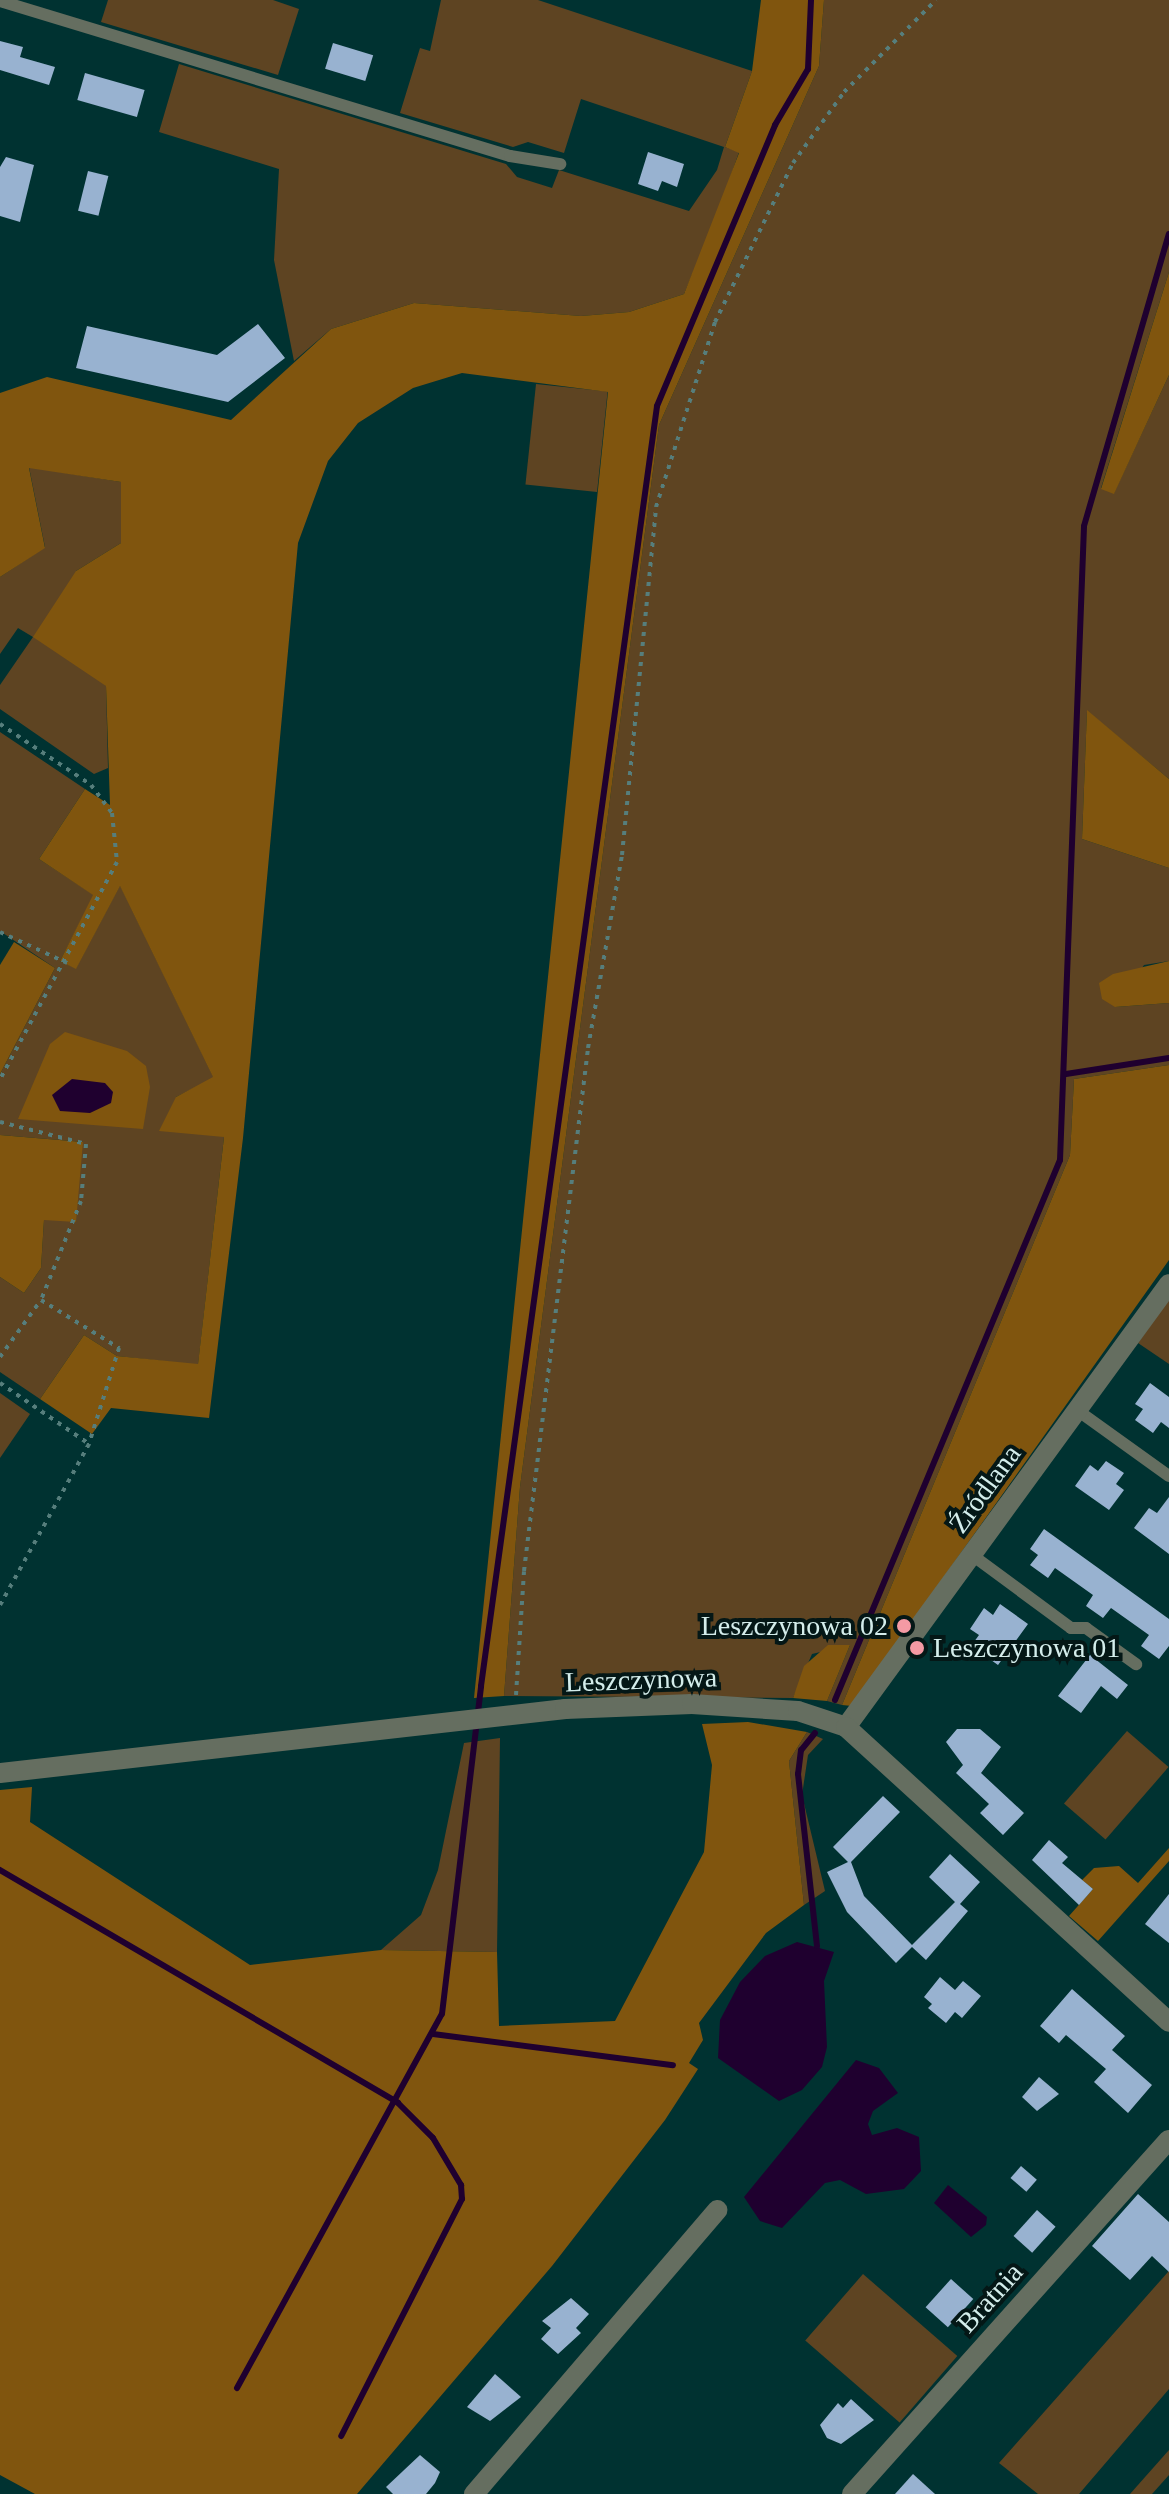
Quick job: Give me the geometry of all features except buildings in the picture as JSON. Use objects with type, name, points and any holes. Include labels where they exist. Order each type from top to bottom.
[{"type":"street","name":"Źródlana","points":[[846,1727],[1169,1284]]},
{"type":"street","name":"Leszczynowa","points":[[0,1773],[508,1714],[692,1704],[768,1707],[846,1727],[1169,2022]]},
{"type":"street","name":"Bratnia","points":[[852,2494],[1169,2140]]},
{"type":"street","points":[[474,2494],[717,2210]]},
{"type":"lane","points":[[0,1],[510,156],[560,164]]},
{"type":"lane","points":[[1077,1410],[1169,1476]]},
{"type":"lane","points":[[972,1555],[1071,1628],[1086,1628],[1136,1664]]},
{"type":"path","points":[[508,1714],[588,1048],[622,855],[656,507],[715,322],[793,163],[844,92],[936,0]]},
{"type":"path","points":[[0,724],[91,785],[112,813],[117,862],[68,963],[0,1079]]},
{"type":"path","points":[[0,932],[68,963]]},
{"type":"path","points":[[0,1122],[86,1144],[81,1201],[41,1300],[0,1357]]},
{"type":"path","points":[[0,1605],[89,1444],[119,1348],[41,1300]]},
{"type":"path","points":[[0,1383],[89,1444]]},
{"type":"shaded area","points":[[108,0],[273,0],[299,9],[278,75],[101,22]]},
{"type":"shaded area","points":[[441,0],[538,0],[752,71],[725,147],[739,152],[716,218],[684,294],[629,312],[581,316],[414,303],[331,329],[294,361],[274,260],[279,169],[159,132],[179,64],[506,164],[517,177],[552,188],[559,170],[689,211],[717,170],[724,147],[581,99],[564,153],[528,142],[513,147],[400,113],[420,48],[430,51]]},
{"type":"shaded area","points":[[761,0],[824,0],[819,66],[659,425],[520,1487],[504,1696],[474,1698],[608,392],[462,373],[413,388],[358,423],[328,461],[298,543],[243,1138],[209,1418],[111,1408],[92,1434],[40,1399],[84,1335],[117,1356],[198,1364],[224,1137],[159,1131],[176,1097],[213,1077],[120,886],[76,969],[60,961],[93,895],[39,859],[85,789],[110,805],[106,686],[33,637],[76,571],[121,543],[121,482],[29,468],[45,548],[0,577],[0,393],[47,377],[231,420],[331,329],[414,303],[581,316],[629,312],[684,294],[739,153],[725,147],[752,71]]},
{"type":"shaded area","points":[[824,0],[1169,0],[1169,272],[1101,488],[1114,493],[1169,375],[1169,779],[1087,711],[1082,839],[1169,868],[1169,961],[1144,965],[1115,1007],[1169,1003],[1169,1065],[1074,1079],[1070,1155],[842,1705],[827,1701],[850,1645],[812,1654],[793,1698],[504,1696],[520,1487],[659,425],[819,66]]},
{"type":"shaded area","points":[[1169,272],[1169,375],[1114,494],[1101,489]]},
{"type":"shaded area","points":[[536,384],[608,392],[597,492],[525,484]]},
{"type":"shaded area","points":[[29,467],[121,482],[121,543],[76,571],[106,686],[108,768],[94,774],[0,709],[0,685],[33,637],[18,628],[0,654],[0,577],[45,547]]},
{"type":"shaded area","points":[[1087,710],[1169,779],[1169,868],[1082,839]]},
{"type":"shaded area","points":[[0,732],[85,789],[39,859],[94,895],[60,961],[76,968],[120,885],[214,1078],[176,1097],[224,1137],[198,1365],[117,1356],[84,1335],[40,1399],[0,1372],[0,1277],[24,1293],[41,1268],[44,1220],[83,1142],[0,1135],[0,1074],[55,968],[0,931]]},
{"type":"shaded area","points":[[14,942],[55,968],[0,1074],[0,965]]},
{"type":"shaded area","points":[[1169,961],[1169,1003],[1115,1007],[1102,999],[1099,983],[1113,974]]},
{"type":"shaded area","points":[[65,1032],[127,1051],[146,1066],[150,1087],[143,1129],[18,1119],[50,1044]]},
{"type":"shaded area","points":[[1169,1065],[1169,1260],[852,1706],[842,1705],[1070,1155],[1074,1079]]},
{"type":"shaded area","points":[[72,1079],[105,1083],[113,1092],[111,1103],[90,1113],[60,1111],[52,1095]]},
{"type":"shaded area","points":[[0,1135],[83,1142],[76,1222],[44,1220],[41,1268],[24,1293],[0,1277]]},
{"type":"shaded area","points":[[1169,1299],[1169,1364],[1138,1343]]},
{"type":"shaded area","points":[[0,1393],[30,1414],[0,1458]]},
{"type":"shaded area","points":[[828,1645],[850,1645],[827,1701],[793,1698],[804,1666]]},
{"type":"shaded area","points":[[748,1722],[807,1732],[789,1761],[804,1905],[766,1933],[699,2023],[703,2040],[689,2063],[698,2069],[665,2120],[552,2266],[357,2494],[35,2494],[0,2475],[0,1790],[32,1787],[30,1822],[250,1965],[381,1950],[497,1952],[499,2026],[615,2021],[704,1852],[712,1765],[702,1724]]},
{"type":"shaded area","points":[[1127,1731],[1169,1767],[1106,1840],[1064,1803]]},
{"type":"shaded area","points":[[807,1732],[823,1739],[808,1755],[802,1795],[825,1891],[804,1905],[789,1761]]},
{"type":"shaded area","points":[[500,1738],[497,1952],[381,1950],[421,1915],[438,1870],[464,1743]]},
{"type":"shaded area","points":[[1169,1848],[1169,1861],[1098,1941],[1069,1916],[1093,1889],[1082,1880],[1094,1868],[1119,1866],[1138,1883]]},
{"type":"shaded area","points":[[797,1942],[834,1952],[824,1981],[827,2047],[822,2067],[802,2090],[779,2101],[718,2058],[720,2020],[740,1982],[765,1956]]},
{"type":"shaded area","points":[[856,2060],[879,2068],[898,2093],[873,2111],[868,2124],[872,2135],[897,2128],[919,2137],[921,2171],[904,2189],[866,2194],[840,2180],[825,2183],[782,2228],[760,2221],[744,2197]]},
{"type":"shaded area","points":[[948,2185],[987,2217],[986,2225],[971,2237],[934,2203]]},
{"type":"shaded area","points":[[1169,2263],[1169,2389],[1079,2494],[1038,2494],[999,2463],[1168,2272]]},
{"type":"shaded area","points":[[863,2274],[957,2356],[900,2422],[805,2340]]},
{"type":"shaded area","points":[[1169,2450],[1169,2475],[1152,2494],[1130,2494]]},
{"type":"waterway","points":[[237,2388],[442,2014],[481,1686],[657,406],[775,125],[808,69],[811,0]]},
{"type":"waterway","points":[[835,1700],[1060,1160],[1084,526],[1169,234]]},
{"type":"waterway","points":[[1066,1074],[1169,1058]]},
{"type":"waterway","points":[[815,1733],[801,1750],[798,1774],[817,1946]]},
{"type":"waterway","points":[[0,1870],[398,2103],[433,2138],[461,2185],[462,2199],[341,2436]]},
{"type":"waterway","points":[[433,2034],[673,2065]]},
{"type":"place","name":"Leszczynowa 02","points":[[904,1626]]},
{"type":"place","name":"Leszczynowa 01","points":[[917,1648]]}]
